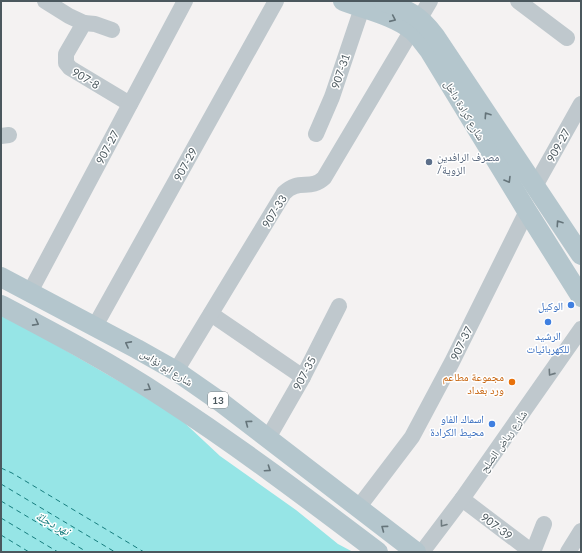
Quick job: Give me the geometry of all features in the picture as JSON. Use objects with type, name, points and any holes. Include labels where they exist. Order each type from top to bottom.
[{"type":"main road","name":"شارع كرادة داخل","points":[[343,1],[391,18],[416,24],[435,36],[581,255]]},
{"type":"main road","name":"شارع كرادة داخل","points":[[384,1],[404,8],[416,24],[429,50],[581,297]]},
{"type":"main road","name":"شارع ابو نؤاس","points":[[1,277],[95,326],[176,371],[222,402],[416,552]]},
{"type":"main road","name":"13","points":[[1,305],[62,337],[164,397],[276,474],[378,552]]},
{"type":"street","points":[[45,1],[69,16],[84,23],[95,24],[112,30]]},
{"type":"street","name":"907-27","points":[[30,292],[185,1]]},
{"type":"street","name":"907-29","points":[[95,326],[276,1]]},
{"type":"street","name":"907-33","points":[[176,371],[284,194],[294,186],[314,184],[324,178],[430,1]]},
{"type":"street","points":[[518,1],[567,38]]},
{"type":"street","name":"907-31","points":[[316,134],[332,97],[362,8]]},
{"type":"street","name":"907-8","points":[[84,23],[66,54],[66,63],[70,68],[130,104]]},
{"type":"street","name":"909-27","points":[[535,186],[581,104]]},
{"type":"street","name":"907-37","points":[[358,508],[412,437],[452,362],[527,211]]},
{"type":"street","name":"907-35","points":[[268,438],[303,377],[338,306]]},
{"type":"street","points":[[211,314],[303,377]]},
{"type":"street","name":"شارع رياض الصلح","points":[[422,552],[462,499],[581,329]]},
{"type":"street","name":"907-39","points":[[462,499],[532,552]]},
{"type":"street","points":[[532,552],[544,524]]},
{"type":"street","points":[[568,552],[581,531]]},
{"type":"water","name":"نهر دجلة","points":[[1,313],[174,413],[220,456],[296,510],[338,544],[353,552],[1,552]]},
{"type":"ferry route","points":[[1,468],[12,473],[144,552]]},
{"type":"ferry route","points":[[1,484],[115,552]]},
{"type":"ferry route","points":[[1,501],[87,552]]},
{"type":"ferry route","points":[[1,518],[58,552]]},
{"type":"ferry route","points":[[1,535],[29,552]]},
{"type":"place","name":"مصرف الرافدين /الزوية","points":[[429,162]]},
{"type":"place","name":"الوكيل","points":[[571,305]]},
{"type":"place","name":"الرشيد للكهربائيات","points":[[548,322]]},
{"type":"place","name":"مجموعة مطاعم ورد بغداد","points":[[512,382]]},
{"type":"place","name":"اسماك الفاو محيط الكرادة","points":[[492,424]]}]
